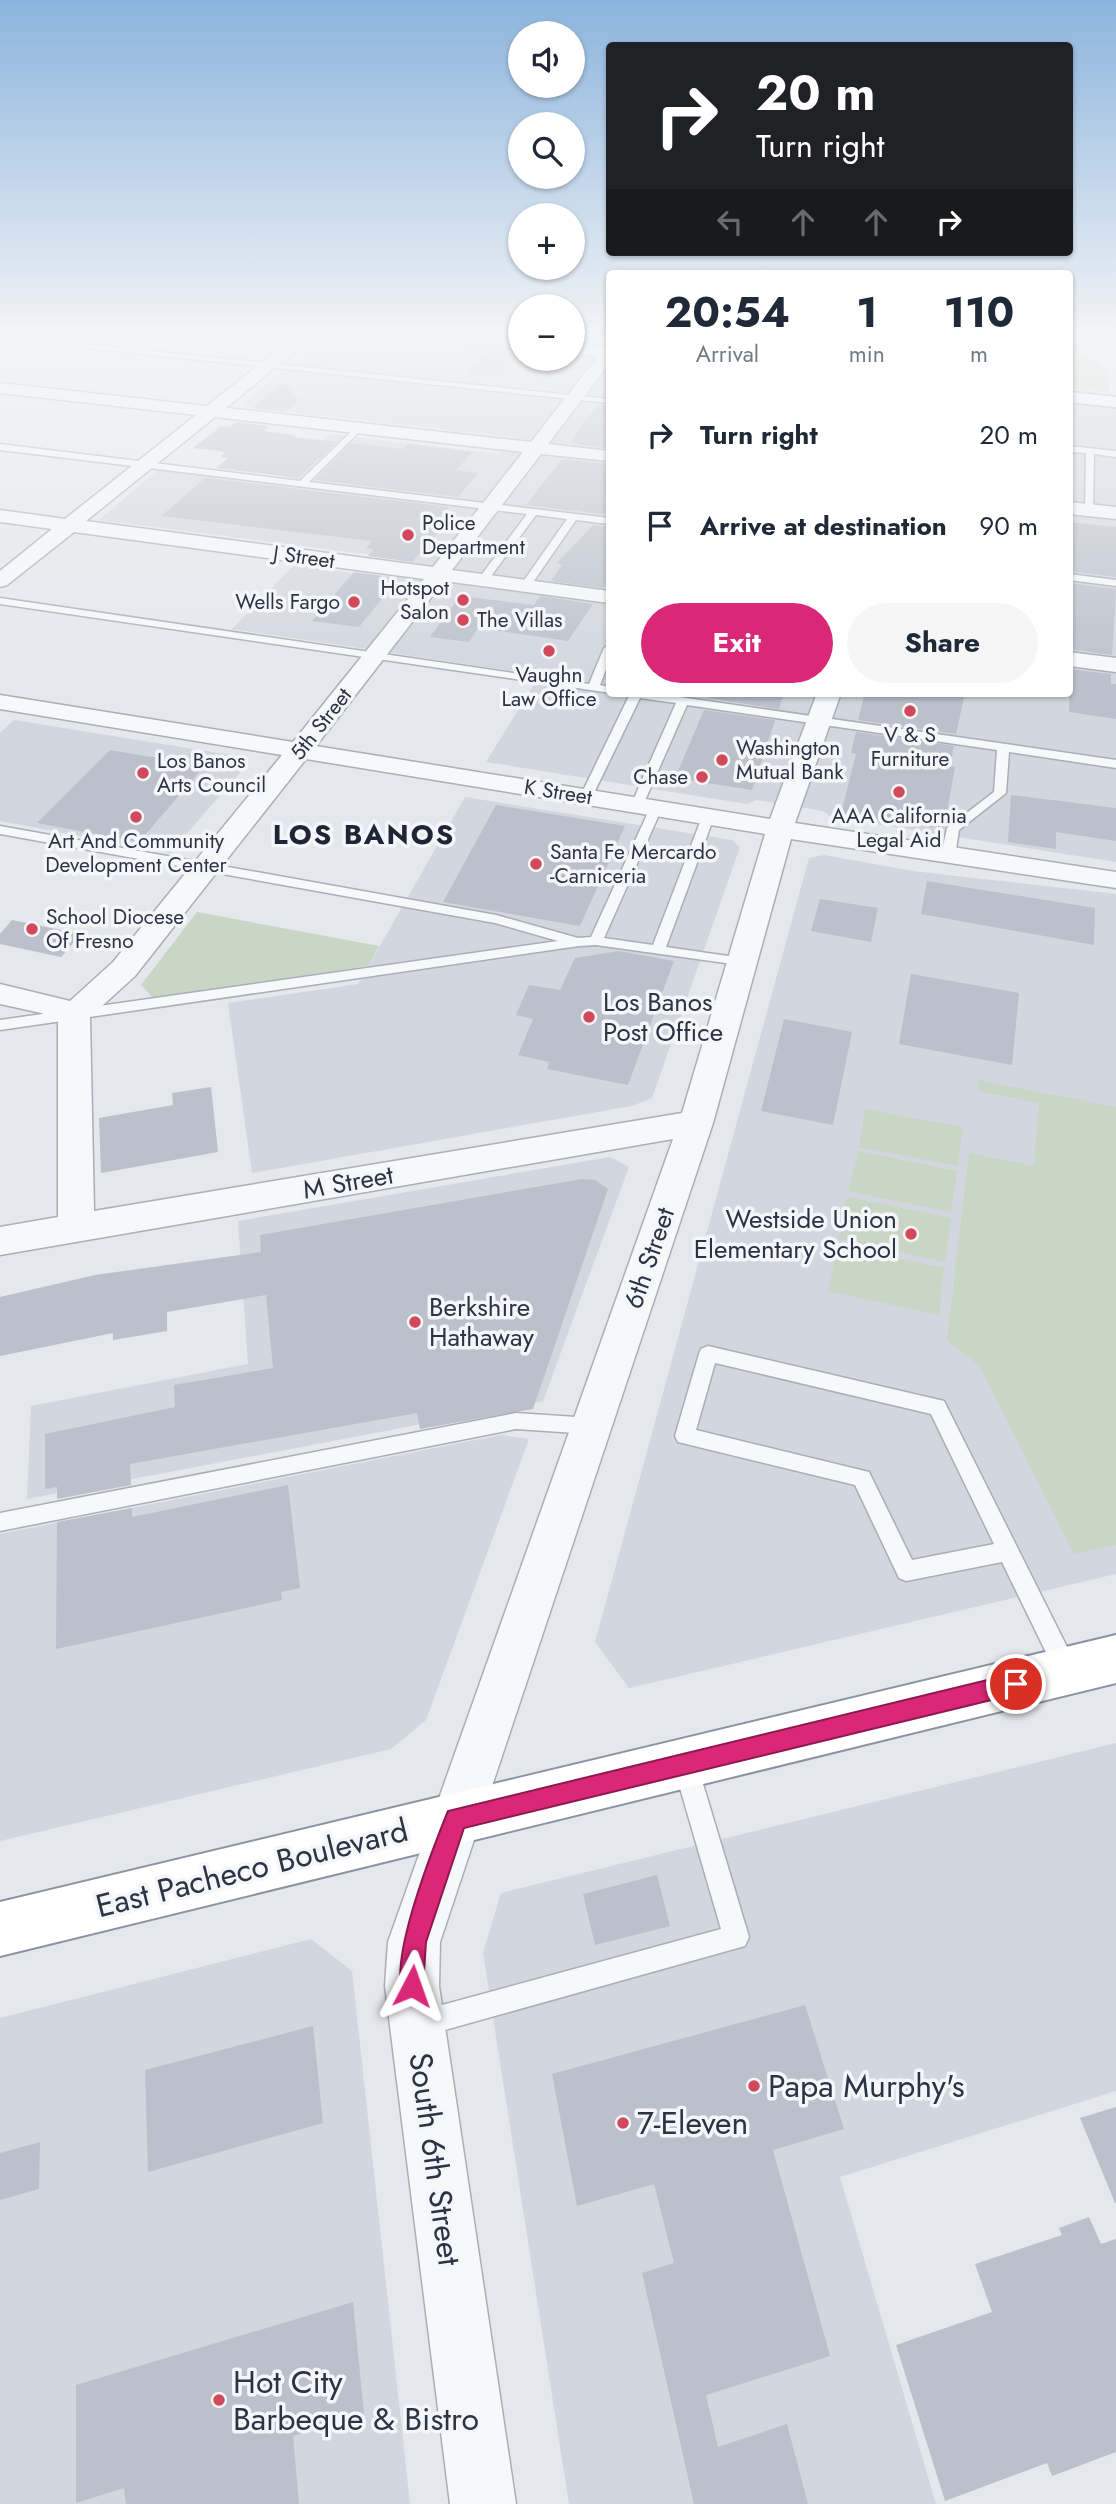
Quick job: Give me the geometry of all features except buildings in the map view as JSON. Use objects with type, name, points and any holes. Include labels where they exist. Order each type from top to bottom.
[{"type":"main road","name":"East Pacheco Boulevard","points":[[0,1929],[1116,1659]]},
{"type":"street","points":[[0,581],[164,450]]},
{"type":"street","name":"5th Street","points":[[74,1014],[124,969],[300,751],[536,450]]},
{"type":"street","points":[[554,450],[606,456]]},
{"type":"street","points":[[1073,508],[1116,513]]},
{"type":"street","name":"J Street","points":[[0,516],[606,597]]},
{"type":"street","points":[[1073,660],[1116,665]]},
{"type":"street","name":"K Street","points":[[0,702],[947,856],[1116,880]]},
{"type":"street","name":"6th Street","points":[[456,1819],[696,1123],[780,828],[825,707]]},
{"type":"street","points":[[0,993],[48,1004],[74,1014],[76,1228]]},
{"type":"street","name":"M Street","points":[[0,1241],[696,1123]]},
{"type":"street","name":"South 6th Street","points":[[456,1819],[414,1942],[412,1986],[483,2504]]},
{"type":"lane","points":[[23,450],[606,522]]},
{"type":"lane","points":[[302,484],[336,450]]},
{"type":"lane","points":[[1078,450],[1116,454]]},
{"type":"lane","points":[[1090,451],[1090,510]]},
{"type":"lane","points":[[482,581],[533,513]]},
{"type":"lane","points":[[525,586],[573,517]]},
{"type":"lane","points":[[1073,578],[1116,583]]},
{"type":"lane","points":[[0,601],[606,690]]},
{"type":"lane","points":[[593,688],[606,656]]},
{"type":"lane","points":[[586,797],[632,697]]},
{"type":"lane","points":[[654,697],[683,701],[825,707],[1003,748],[1116,764]]},
{"type":"lane","points":[[596,941],[647,807],[683,701]]},
{"type":"lane","points":[[947,856],[953,828],[1000,793],[1003,748]]},
{"type":"lane","points":[[658,950],[708,817]]},
{"type":"lane","points":[[0,830],[496,919],[579,942]]},
{"type":"lane","points":[[0,1026],[579,942],[596,941],[742,963]]},
{"type":"lane","points":[[1006,1551],[906,1571],[862,1478],[685,1436],[708,1354],[937,1408],[1067,1671]]},
{"type":"lane","points":[[0,1522],[516,1421],[591,1426]]},
{"type":"lane","points":[[417,2025],[736,1937],[685,1764]]},
{"type":"shaded area","points":[[313,450],[464,450],[499,454],[502,450],[606,450],[606,697],[1073,697],[1073,450],[1116,450],[1116,862],[831,817],[823,811],[757,800],[747,804],[486,762],[540,675],[232,629],[295,564],[394,580],[413,560],[99,520],[159,469],[306,488],[311,482],[283,479]]},
{"type":"shaded area","points":[[14,720],[243,757],[248,763],[170,853],[0,821],[0,733]]},
{"type":"shaded area","points":[[465,797],[732,840],[740,847],[652,1098],[632,1106],[252,1173],[228,1003],[358,984]]},
{"type":"shaded area","name":"Westside Union Elementary School","points":[[824,855],[913,871],[1116,894],[1116,1574],[629,1688],[595,1642],[809,858]]},
{"type":"shaded area","name":"Berkshire Hathaway","points":[[610,1157],[629,1167],[543,1401],[27,1499],[31,1406],[248,1364],[238,1221]]},
{"type":"shaded area","points":[[501,1435],[529,1439],[426,1720],[391,1749],[0,1841],[0,1534]]},
{"type":"shaded area","points":[[1116,1743],[1116,2091],[840,2177],[936,2504],[569,2504],[483,1953],[501,1893]]},
{"type":"shaded area","points":[[311,1939],[352,1971],[410,2504],[0,2504],[0,2018]]},
{"type":"green space","points":[[197,912],[379,946],[368,966],[154,999],[141,985]]},
{"type":"green space","points":[[978,1080],[1116,1107],[1116,1545],[1074,1554],[980,1367],[947,1340],[969,1153],[1034,1166],[1039,1103],[978,1091]]},
{"type":"green space","points":[[865,1109],[963,1127],[958,1166],[859,1147]]},
{"type":"green space","points":[[858,1151],[957,1171],[951,1212],[848,1191]]},
{"type":"green space","points":[[847,1197],[951,1218],[945,1262],[839,1239]]},
{"type":"green space","points":[[838,1246],[944,1268],[939,1315],[828,1291]]},
{"type":"place","name":"Police Department","points":[[408,535]]},
{"type":"place","name":"Hotspot Salon","points":[[463,600]]},
{"type":"place","name":"Wells Fargo","points":[[354,602]]},
{"type":"place","name":"The Villas","points":[[463,620]]},
{"type":"place","name":"Vaughn Law Office","points":[[549,651]]},
{"type":"place","name":"V & S Furniture","points":[[910,711]]},
{"type":"place","name":"Washington Mutual Bank","points":[[722,760]]},
{"type":"place","name":"Los Banos Arts Council","points":[[143,773]]},
{"type":"place","name":"Chase","points":[[702,777]]},
{"type":"place","name":"AAA California Legal Aid","points":[[899,792]]},
{"type":"place","name":"Art And Community Development Center","points":[[136,817]]},
{"type":"place","name":"Santa Fe Mercardo -Carniceria","points":[[536,864]]},
{"type":"place","name":"School Diocese Of Fresno","points":[[32,929]]},
{"type":"place","name":"Los Banos Post Office","points":[[589,1017]]},
{"type":"place","name":"Westside Union Elementary School","points":[[911,1234]]},
{"type":"place","name":"Berkshire Hathaway","points":[[415,1322]]},
{"type":"place","name":"Papa Murphy's","points":[[754,2086]]},
{"type":"place","name":"7-Eleven","points":[[623,2123]]},
{"type":"place","name":"Hot City Barbeque & Bistro","points":[[219,2400]]},
{"type":"district","name":"LOS BANOS","points":[[364,834]]},
{"type":"route","points":[[412,1986],[414,1942],[456,1819],[1016,1684]]}]
